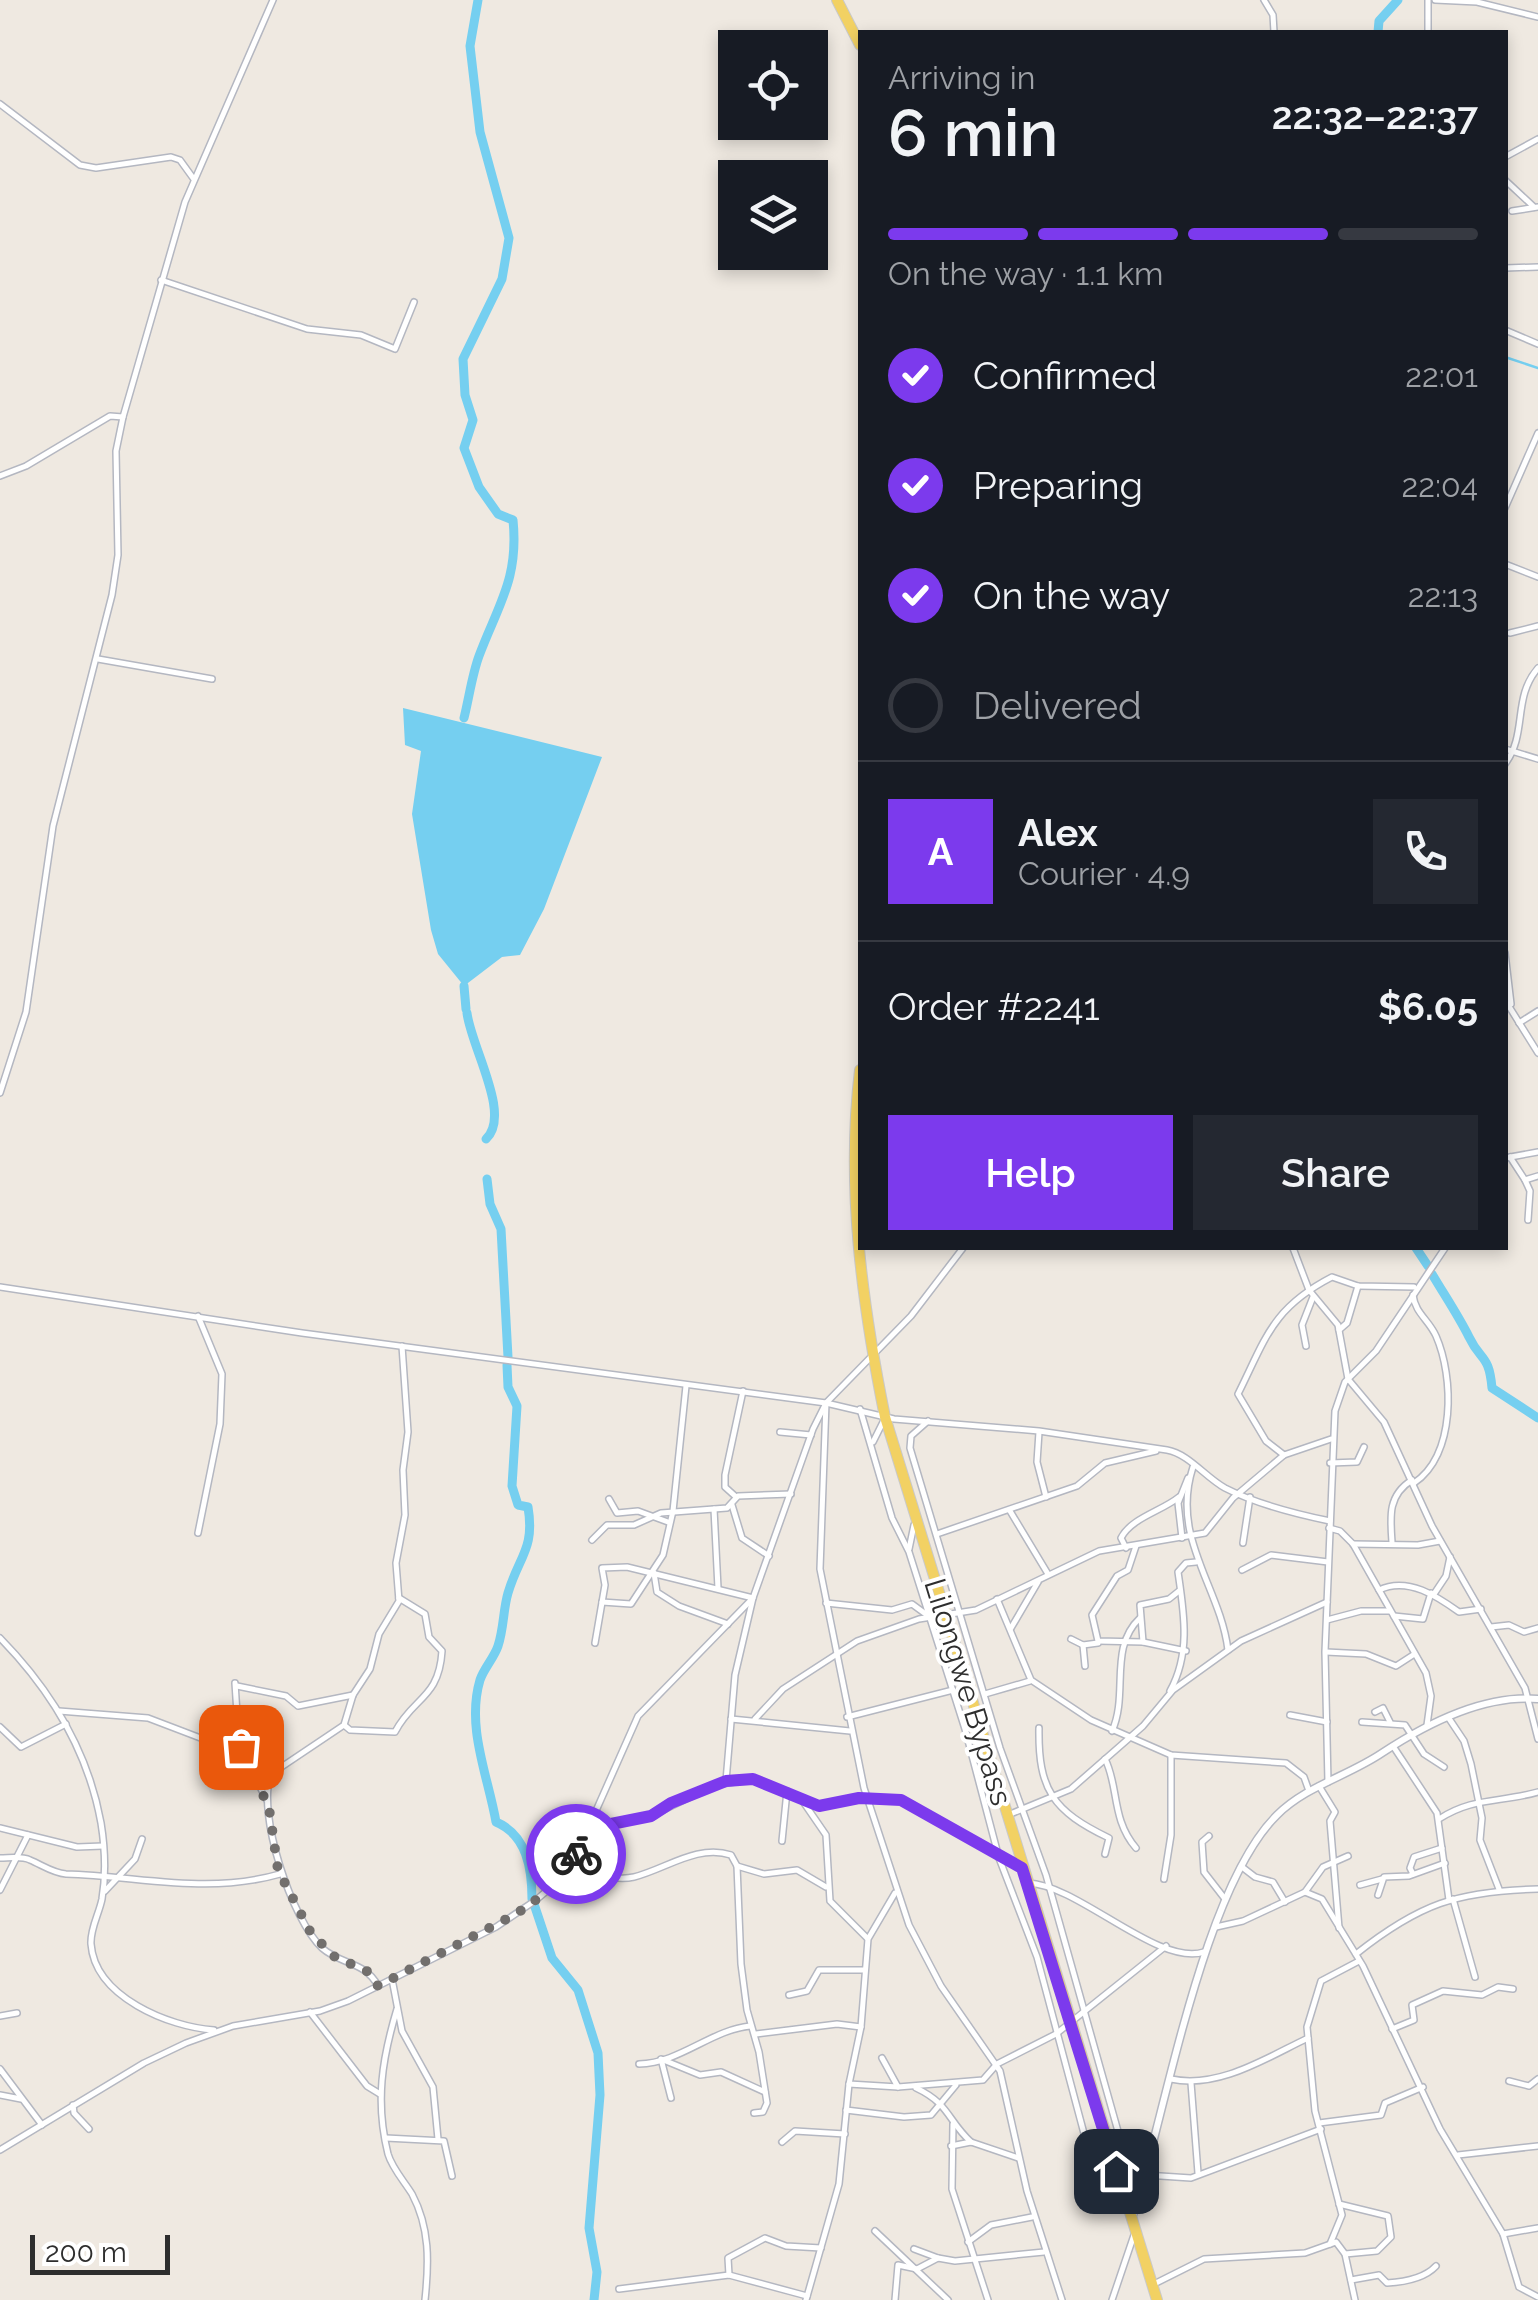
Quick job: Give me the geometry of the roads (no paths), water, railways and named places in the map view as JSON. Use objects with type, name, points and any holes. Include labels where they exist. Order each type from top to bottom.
[{"type":"main road","points":[[837,0],[858,41]]},
{"type":"main road","name":"Lilongwe Bypass","points":[[859,1250],[872,1354],[885,1417],[1157,2300]]},
{"type":"street","points":[[0,1093],[26,1012],[39,896],[53,826],[98,659],[118,555],[115,478],[123,417],[160,280],[193,181],[273,0]]},
{"type":"street","points":[[1264,0],[1273,15],[1274,30]]},
{"type":"street","points":[[1428,30],[1432,0],[1485,2],[1538,17]]},
{"type":"street","points":[[0,104],[76,163],[96,168],[171,157],[180,160],[193,181]]},
{"type":"street","points":[[1508,155],[1538,139]]},
{"type":"street","points":[[1508,183],[1536,207]]},
{"type":"street","points":[[1512,211],[1536,207]]},
{"type":"street","points":[[1508,268],[1538,267]]},
{"type":"street","points":[[160,280],[307,328],[362,334],[395,349],[414,302]]},
{"type":"street","points":[[1508,331],[1538,344]]},
{"type":"street","points":[[0,476],[41,458],[110,416],[123,417]]},
{"type":"street","points":[[1508,501],[1538,433]]},
{"type":"street","points":[[1508,565],[1538,577]]},
{"type":"street","points":[[1510,634],[1538,626]]},
{"type":"street","points":[[98,659],[212,678]]},
{"type":"street","points":[[1508,760],[1514,752],[1524,688],[1538,668]]},
{"type":"street","points":[[1508,750],[1538,758]]},
{"type":"street","points":[[1508,1002],[1538,1053]]},
{"type":"street","points":[[1519,1023],[1538,1011]]},
{"type":"street","points":[[1528,1220],[1530,1198],[1525,1180],[1508,1158],[1538,1152]]},
{"type":"street","points":[[1525,1180],[1538,1176]]},
{"type":"street","points":[[726,1781],[735,1675],[753,1598],[811,1434],[826,1403],[912,1316],[962,1250]]},
{"type":"street","points":[[1294,1250],[1308,1290],[1339,1330],[1348,1379],[1330,1439],[1325,1652],[1328,1782]]},
{"type":"street","points":[[1348,1379],[1376,1351],[1444,1250]]},
{"type":"street","points":[[1284,1455],[1266,1441],[1238,1392],[1267,1329],[1308,1290],[1332,1277],[1358,1286],[1415,1289]]},
{"type":"street","points":[[1339,1330],[1347,1323],[1358,1286]]},
{"type":"street","points":[[0,1287],[826,1403],[885,1417],[1038,1431],[1186,1457],[1193,1467],[1239,1493],[1330,1525],[1353,1544],[1425,1670],[1430,1688],[1427,1727]]},
{"type":"street","points":[[1392,1542],[1392,1504],[1398,1492],[1424,1475],[1440,1446],[1448,1378],[1436,1335],[1415,1308],[1415,1289]]},
{"type":"street","points":[[1306,1346],[1302,1325],[1313,1297]]},
{"type":"street","points":[[198,1316],[222,1374],[220,1424],[198,1533]]},
{"type":"street","points":[[267,1801],[272,1774],[344,1725],[353,1695],[370,1670],[378,1634],[399,1598],[396,1562],[405,1516],[403,1470],[408,1436],[402,1346]]},
{"type":"street","points":[[1348,1379],[1384,1422],[1440,1540],[1528,1698],[1538,1739]]},
{"type":"street","points":[[602,1602],[631,1604],[640,1584],[654,1573],[663,1555],[673,1512],[686,1385]]},
{"type":"street","points":[[735,1496],[726,1486],[725,1475],[743,1392]]},
{"type":"street","points":[[826,1403],[819,1543],[835,1659],[868,1799],[895,1893],[941,1986],[997,2064],[1034,2217],[1062,2300]]},
{"type":"street","points":[[860,1409],[892,1518],[909,1552],[954,1690],[999,1858],[1026,1922],[1095,2170],[1126,2204]]},
{"type":"street","points":[[872,1444],[885,1417]]},
{"type":"street","points":[[930,1419],[910,1440],[985,1694],[1047,1885],[1130,2174],[1185,2180],[1320,2126],[1381,2115],[1384,2103],[1423,2087]]},
{"type":"street","points":[[1038,1431],[1037,1462],[1046,1497]]},
{"type":"street","points":[[780,1432],[811,1434]]},
{"type":"street","points":[[754,1719],[783,1689],[835,1659],[857,1641],[929,1617],[962,1612],[1099,1551],[1194,1536],[1209,1530],[1239,1493],[1284,1455],[1330,1439]]},
{"type":"street","points":[[1330,1462],[1357,1462],[1364,1448]]},
{"type":"street","points":[[937,1534],[1080,1484],[1104,1463],[1162,1450]]},
{"type":"street","points":[[1182,1538],[1177,1521],[1179,1496],[1193,1467]]},
{"type":"street","points":[[1190,1475],[1186,1516],[1194,1536],[1196,1562],[1214,1601],[1228,1650]]},
{"type":"street","points":[[735,1496],[791,1494]]},
{"type":"street","points":[[735,1496],[732,1505],[742,1538],[769,1556]]},
{"type":"street","points":[[1126,1548],[1121,1538],[1129,1526],[1148,1519],[1179,1496]]},
{"type":"street","points":[[1243,1543],[1250,1497]]},
{"type":"street","points":[[609,1499],[616,1513],[638,1511],[668,1522]]},
{"type":"street","points":[[592,1540],[607,1525],[634,1526],[673,1512],[732,1505]]},
{"type":"street","points":[[714,1509],[718,1588]]},
{"type":"street","points":[[1010,1510],[1048,1574]]},
{"type":"street","points":[[909,1552],[915,1522]]},
{"type":"street","points":[[1353,1544],[1418,1545],[1440,1540]]},
{"type":"street","points":[[1101,1642],[1093,1628],[1092,1615],[1115,1578],[1128,1570],[1136,1546]]},
{"type":"street","points":[[1242,1570],[1271,1555],[1328,1562]]},
{"type":"street","points":[[1327,1620],[1361,1611],[1422,1619],[1432,1593],[1446,1576],[1450,1556]]},
{"type":"street","points":[[1006,1816],[1072,1788],[1131,1738],[1166,1698],[1182,1672],[1186,1651],[1179,1569],[1196,1562]]},
{"type":"street","points":[[594,1643],[602,1602],[602,1568],[654,1573],[753,1598]]},
{"type":"street","points":[[654,1573],[657,1592],[728,1624]]},
{"type":"street","points":[[1010,1630],[1040,1579]]},
{"type":"street","points":[[1379,1590],[1393,1584],[1432,1593],[1460,1612],[1481,1609]]},
{"type":"street","points":[[1143,1642],[1140,1605],[1169,1599],[1179,1591]]},
{"type":"street","points":[[344,1725],[350,1730],[395,1732],[401,1717],[428,1697],[439,1676],[442,1651],[429,1637],[424,1614],[399,1598]]},
{"type":"street","points":[[0,2150],[144,2063],[217,2030],[334,2007],[516,1914],[544,1894],[601,1808],[634,1720],[753,1598]]},
{"type":"street","points":[[997,1598],[1031,1680],[1112,1731],[1171,1755],[1283,1762],[1304,1777],[1308,1791]]},
{"type":"street","points":[[1166,1698],[1261,1629],[1327,1602]]},
{"type":"street","points":[[826,1603],[892,1610],[912,1604],[929,1617]]},
{"type":"street","points":[[1112,1731],[1118,1715],[1118,1668],[1125,1632],[1140,1618]]},
{"type":"street","points":[[1491,1626],[1509,1625],[1524,1632],[1538,1628]]},
{"type":"street","points":[[0,1638],[32,1672],[59,1711],[92,1781],[104,1846],[102,1893],[91,1946],[109,1985],[154,2012],[217,2030]]},
{"type":"street","points":[[1071,1639],[1083,1645],[1143,1642],[1186,1651]]},
{"type":"street","points":[[1083,1645],[1085,1666]]},
{"type":"street","points":[[1325,1652],[1366,1654],[1396,1666],[1413,1655]]},
{"type":"street","points":[[985,1694],[1031,1680]]},
{"type":"street","points":[[353,1695],[298,1706],[286,1696],[236,1684],[239,1744],[267,1801],[280,1874],[316,1942],[336,1958],[366,1970],[378,1986]]},
{"type":"street","points":[[847,1717],[954,1690]]},
{"type":"street","points":[[1112,2300],[1207,1951],[1242,1867],[1268,1824],[1308,1791],[1427,1727],[1493,1702],[1538,1698]]},
{"type":"street","points":[[1375,1712],[1383,1708],[1390,1722]]},
{"type":"street","points":[[59,1711],[148,1718],[223,1745],[239,1744]]},
{"type":"street","points":[[1290,1715],[1327,1722]]},
{"type":"street","points":[[1448,1718],[1464,1742],[1478,1801],[1480,1840],[1499,1889]]},
{"type":"street","points":[[731,1719],[754,1719],[818,1731],[850,1730]]},
{"type":"street","points":[[1362,1722],[1405,1725],[1424,1754],[1444,1767]]},
{"type":"street","points":[[0,1727],[21,1747],[66,1724]]},
{"type":"street","points":[[1039,1728],[1041,1772],[1051,1798],[1066,1813],[1108,1838],[1106,1854]]},
{"type":"street","points":[[1393,1746],[1439,1819],[1451,1899],[1474,1977]]},
{"type":"street","points":[[1164,1879],[1171,1835],[1171,1755]]},
{"type":"street","points":[[1105,1759],[1111,1770],[1111,1794],[1136,1848]]},
{"type":"street","points":[[727,1768],[746,1779]]},
{"type":"street","points":[[586,1828],[651,1816],[671,1803],[726,1781],[746,1779],[765,1781],[802,1801],[830,1806],[854,1798],[892,1798],[917,1806],[999,1858],[1022,1868]]},
{"type":"street","points":[[1319,1786],[1335,1812],[1330,1821],[1331,1862],[1341,1912],[1339,1928]]},
{"type":"street","points":[[782,1841],[788,1792]]},
{"type":"street","points":[[1439,1819],[1478,1801],[1496,1803],[1538,1792]]},
{"type":"street","points":[[802,1801],[826,1836],[828,1890],[838,1912],[868,1939]]},
{"type":"street","points":[[564,1868],[611,1824]]},
{"type":"street","points":[[0,1828],[76,1848],[104,1846]]},
{"type":"street","points":[[0,1890],[28,1835]]},
{"type":"street","points":[[1209,1836],[1202,1842],[1202,1868],[1227,1902]]},
{"type":"street","points":[[102,1893],[121,1875],[142,1839]]},
{"type":"street","points":[[1414,1874],[1410,1868],[1414,1857],[1442,1848]]},
{"type":"street","points":[[564,1868],[634,1876],[684,1856],[727,1852],[737,1866],[740,1964],[765,2092],[766,2108],[754,2113]]},
{"type":"street","points":[[1216,1926],[1243,1921],[1304,1892],[1331,1862],[1348,1856]]},
{"type":"street","points":[[0,1858],[61,1873],[121,1875],[222,1887],[280,1874]]},
{"type":"street","points":[[1360,1885],[1445,1863]]},
{"type":"street","points":[[737,1866],[764,1874],[797,1870],[828,1890]]},
{"type":"street","points":[[1242,1867],[1255,1877],[1273,1882],[1285,1902]]},
{"type":"street","points":[[1378,1895],[1382,1878]]},
{"type":"street","points":[[1027,1883],[1047,1885],[1187,1954],[1207,1951]]},
{"type":"street","points":[[1330,2244],[1342,2218],[1320,2126],[1308,2038],[1308,2023],[1320,1981],[1358,1958],[1394,1930],[1404,1917],[1451,1899],[1499,1889],[1538,1889]]},
{"type":"street","points":[[1322,1899],[1334,1891]]},
{"type":"street","points":[[1304,1892],[1322,1899],[1358,1958],[1440,2129],[1503,2234],[1519,2288],[1538,2297]]},
{"type":"street","points":[[619,2289],[728,2276],[806,2298],[838,2184],[849,2084],[862,2027],[868,1939],[895,1893]]},
{"type":"street","points":[[849,2084],[898,2087],[983,2080],[997,2064],[1070,2024],[1166,1946]]},
{"type":"street","points":[[789,1995],[807,1991],[819,1970],[864,1970]]},
{"type":"street","points":[[392,1979],[404,2037],[433,2087],[438,2139]]},
{"type":"street","points":[[1392,2029],[1414,2020],[1412,2005],[1443,1991],[1450,1995],[1482,1995],[1498,1988],[1513,1989]]},
{"type":"street","points":[[398,2009],[383,2061],[380,2094],[389,2157],[424,2227],[428,2263],[425,2300]]},
{"type":"street","points":[[310,2012],[357,2074],[380,2094]]},
{"type":"street","points":[[0,2016],[17,2013]]},
{"type":"street","points":[[755,2034],[837,2024],[862,2027]]},
{"type":"street","points":[[639,2064],[662,2060],[728,2028],[750,2026]]},
{"type":"street","points":[[1172,2079],[1192,2083],[1226,2075],[1308,2038]]},
{"type":"street","points":[[882,2058],[898,2087]]},
{"type":"street","points":[[662,2060],[700,2075],[720,2072],[765,2092]]},
{"type":"street","points":[[662,2060],[670,2098]]},
{"type":"street","points":[[0,2069],[42,2125]]},
{"type":"street","points":[[1509,2081],[1529,2086],[1538,2078]]},
{"type":"street","points":[[1192,2083],[1198,2173]]},
{"type":"street","points":[[846,2110],[904,2117],[931,2114],[956,2085]]},
{"type":"street","points":[[913,2086],[943,2103],[952,2114],[952,2190],[988,2300]]},
{"type":"street","points":[[0,2095],[22,2099]]},
{"type":"street","points":[[74,2105],[74,2113],[89,2129]]},
{"type":"street","points":[[953,2124],[972,2142],[1018,2158]]},
{"type":"street","points":[[782,2142],[794,2130],[844,2134]]},
{"type":"street","points":[[386,2138],[438,2139],[446,2144],[452,2176]]},
{"type":"street","points":[[951,2146],[972,2142]]},
{"type":"street","points":[[1458,2155],[1538,2146]]},
{"type":"street","points":[[1339,2204],[1388,2216],[1391,2237],[1370,2253],[1345,2254]]},
{"type":"street","points":[[968,2242],[991,2225],[1034,2217]]},
{"type":"street","points":[[1503,2234],[1538,2228]]},
{"type":"street","points":[[876,2231],[948,2300]]},
{"type":"street","points":[[728,2276],[728,2258],[734,2251],[764,2238],[786,2246],[821,2248]]},
{"type":"street","points":[[1152,2285],[1204,2259],[1305,2253],[1338,2243],[1345,2254],[1355,2300]]},
{"type":"street","points":[[914,2249],[938,2258],[1044,2252]]},
{"type":"street","points":[[895,2300],[897,2267],[922,2268],[938,2258]]},
{"type":"street","points":[[1351,2280],[1380,2275],[1387,2283],[1400,2282],[1428,2274],[1436,2266]]},
{"type":"water","points":[[403,708],[602,757],[544,909],[520,955],[502,957],[464,986],[438,954],[431,930],[412,814],[421,751],[405,745]]},
{"type":"waterway","points":[[464,718],[477,663],[510,576],[514,541],[513,520],[498,514],[479,487],[464,448],[473,420],[465,395],[463,359],[502,279],[509,238],[480,132],[470,46],[478,0]]},
{"type":"waterway","points":[[1378,30],[1379,21],[1398,0]]},
{"type":"waterway","points":[[1508,358],[1538,368]]},
{"type":"waterway","points":[[464,986],[466,1009]]},
{"type":"waterway","points":[[467,1013],[495,1114],[486,1139]]},
{"type":"waterway","points":[[487,1179],[490,1204],[501,1229],[508,1357]]},
{"type":"waterway","points":[[1417,1250],[1428,1266]]},
{"type":"waterway","points":[[1432,1274],[1487,1364],[1492,1388],[1538,1418]]},
{"type":"waterway","points":[[507,1365],[508,1387],[517,1406],[512,1486],[518,1505],[528,1507],[529,1533],[508,1593],[498,1646],[480,1680],[475,1716],[496,1822],[515,1835],[526,1854],[532,1899]]},
{"type":"waterway","points":[[534,1904],[552,1958],[578,1990],[598,2053],[600,2095],[589,2228],[597,2272],[594,2300]]}]
